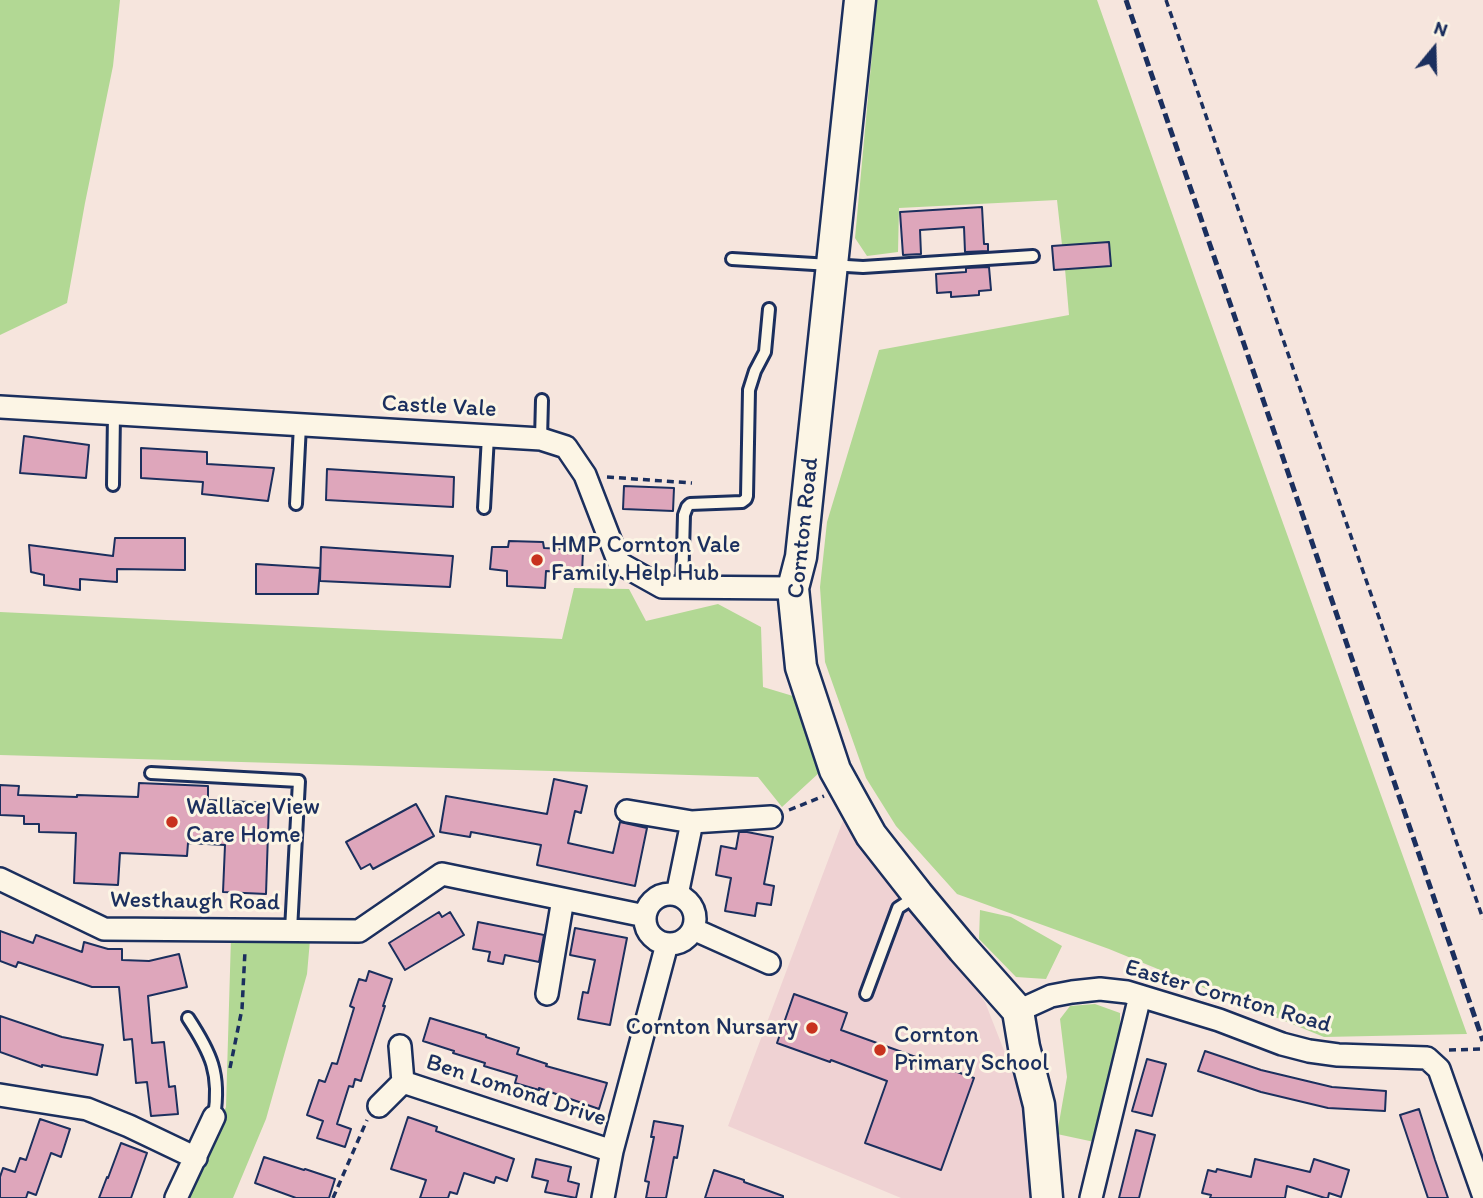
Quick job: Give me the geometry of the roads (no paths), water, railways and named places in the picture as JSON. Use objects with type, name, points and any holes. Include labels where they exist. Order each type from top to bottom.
[{"type":"main road","name":"Cornton Road","points":[[860,0],[801,557],[793,588],[801,667],[835,770],[872,835],[918,895],[1018,1011]]},
{"type":"main road","points":[[1018,1011],[1039,1105],[1047,1198]]},
{"type":"street","name":"Castle Vale","points":[[0,407],[541,439],[566,447],[585,475],[619,563],[662,587],[793,588]]},
{"type":"street","points":[[627,811],[692,822],[771,817]]},
{"type":"street","points":[[677,895],[692,822]]},
{"type":"street","name":"Westhaugh Road","points":[[0,878],[104,929],[359,930],[442,874],[563,899]]},
{"type":"street","points":[[670,894],[685,898],[695,912],[695,921],[693,929],[682,941],[667,944],[653,937],[648,931],[645,916],[656,898],[670,894]]},
{"type":"street","points":[[547,994],[563,899],[645,916]]},
{"type":"street","points":[[693,929],[769,963]]},
{"type":"street","points":[[603,1198],[612,1151],[667,944]]},
{"type":"street","name":"Easter Cornton Road","points":[[1018,1011],[1051,996],[1072,992],[1100,989],[1127,992],[1309,1051],[1338,1055],[1427,1058],[1439,1069],[1483,1194]]},
{"type":"street","points":[[1091,1198],[1140,996]]},
{"type":"street","name":"Ben Lomond Drive","points":[[379,1106],[403,1082],[400,1046]]},
{"type":"street","name":"Ben Lomond Drive","points":[[403,1082],[612,1151]]},
{"type":"street","points":[[1,1097],[87,1109],[196,1158]]},
{"type":"street","points":[[176,1198],[214,1117]]},
{"type":"lane","points":[[732,259],[863,267],[1033,256]]},
{"type":"lane","points":[[682,587],[683,523],[687,507],[690,504],[742,502],[747,496],[749,390],[765,352],[769,309]]},
{"type":"lane","points":[[541,439],[542,400]]},
{"type":"lane","points":[[113,485],[114,414]]},
{"type":"lane","points":[[296,503],[300,425]]},
{"type":"lane","points":[[484,508],[488,436]]},
{"type":"lane","points":[[151,774],[299,781],[291,930]]},
{"type":"lane","points":[[866,994],[898,908],[918,895]]},
{"type":"lane","points":[[188,1018],[206,1045],[214,1071],[218,1097],[214,1117]]},
{"type":"railway","points":[[1126,0],[1483,1041]]},
{"type":"place","name":"HMP Cornton Vale Family Help Hub","points":[[537,560]]},
{"type":"place","name":"Wallace View Care Home","points":[[172,822]]},
{"type":"place","name":"Cornton Nursary","points":[[812,1028]]},
{"type":"place","name":"Cornton Primary School","points":[[880,1050]]}]
